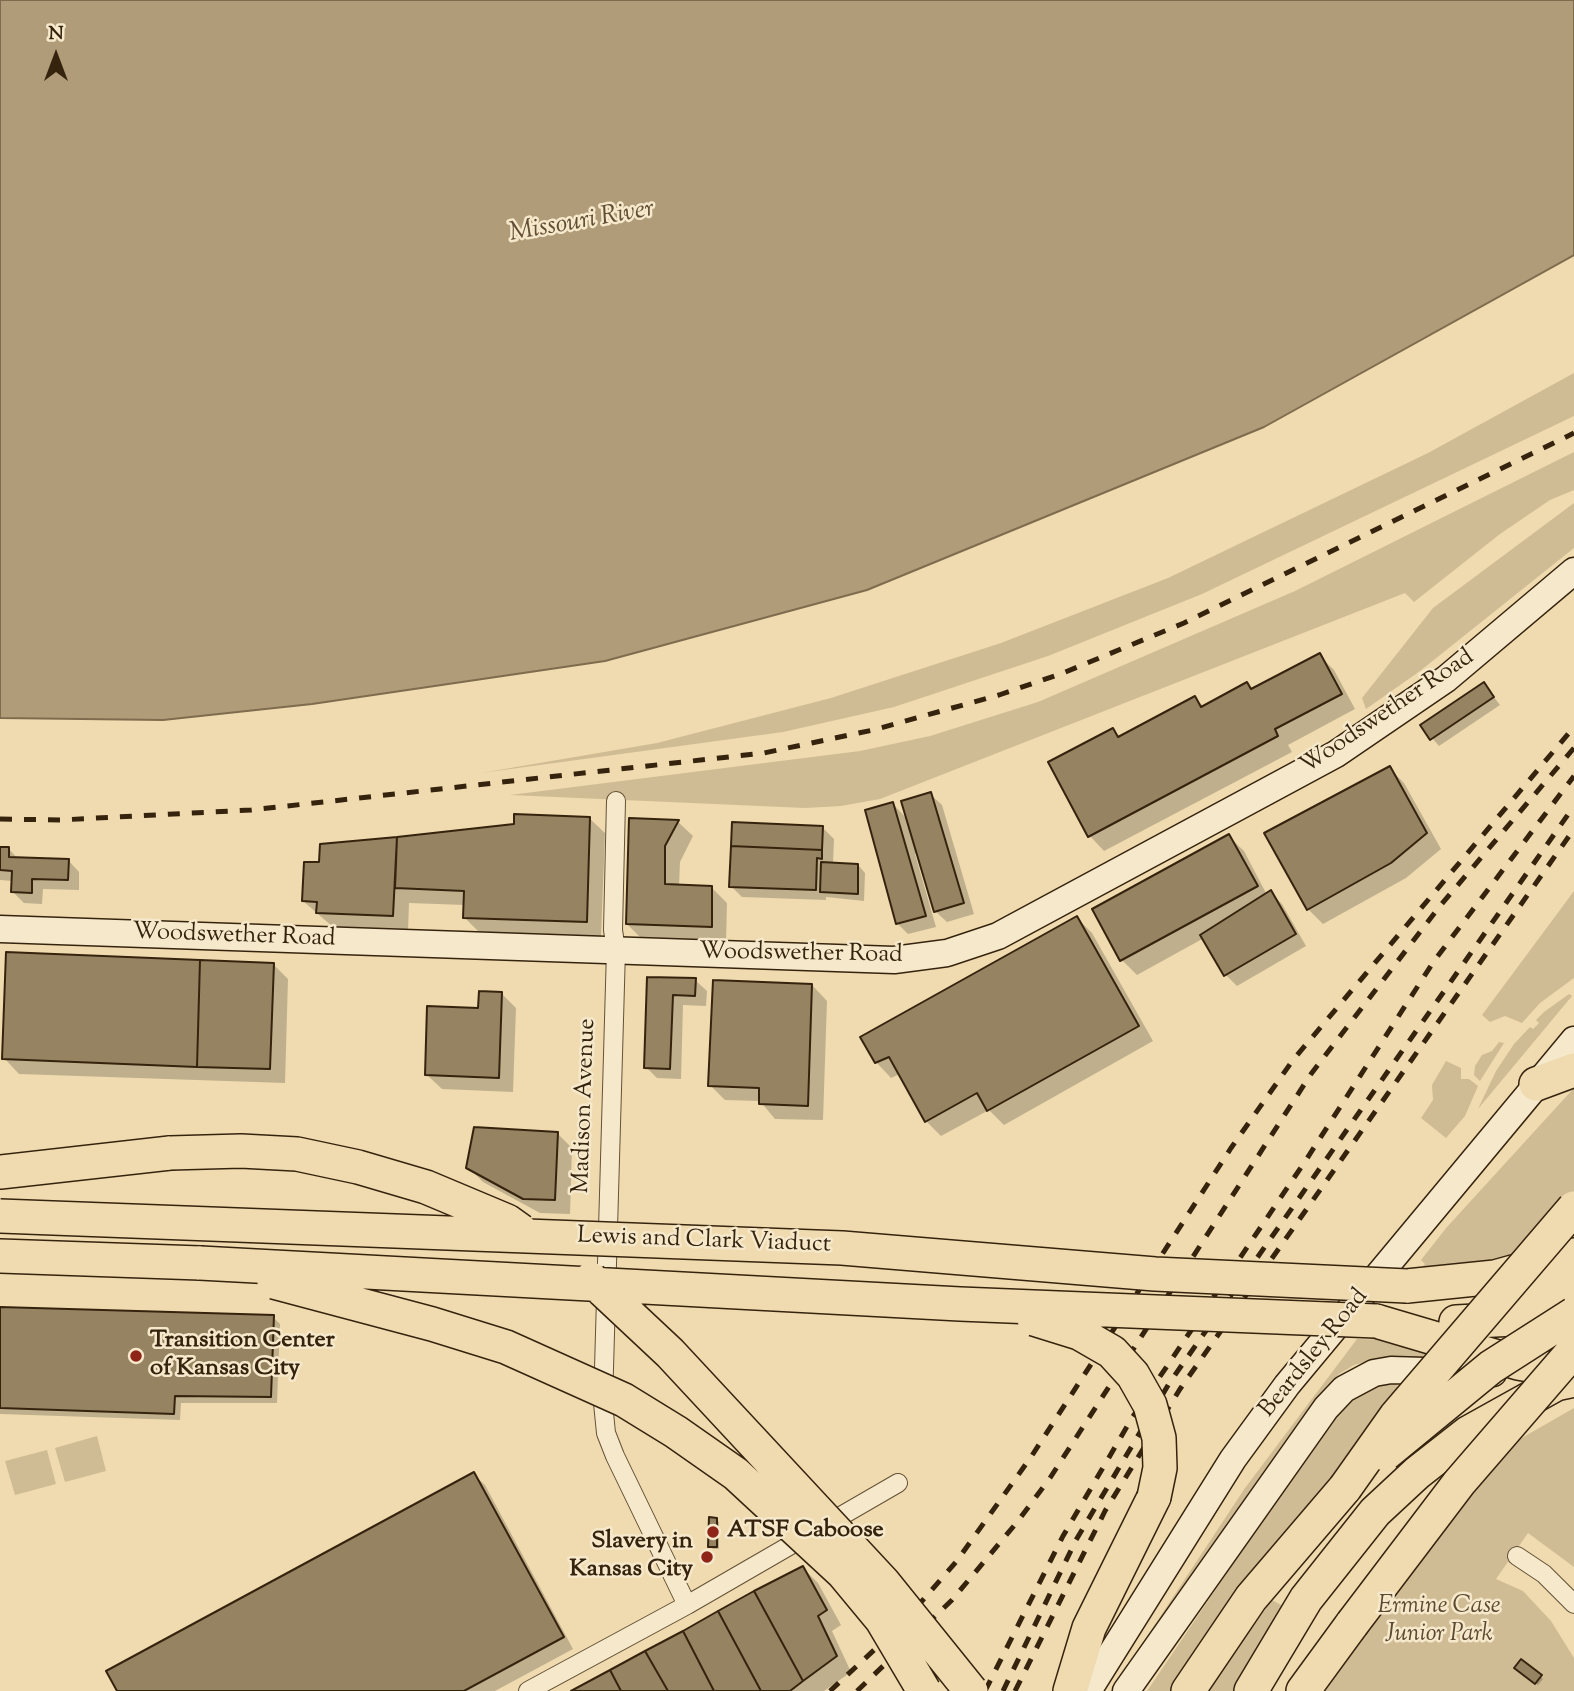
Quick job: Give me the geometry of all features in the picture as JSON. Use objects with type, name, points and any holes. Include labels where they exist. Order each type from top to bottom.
[{"type":"highway","points":[[1536,1084],[1574,1070]]},
{"type":"highway","points":[[0,1172],[170,1153],[241,1151],[298,1154],[358,1167],[426,1187],[507,1221],[584,1272],[670,1353],[892,1591],[971,1691]]},
{"type":"highway","points":[[1188,1691],[1251,1598],[1345,1488],[1404,1407],[1574,1208]]},
{"type":"highway","name":"Lewis and Clark Viaduct","points":[[0,1216],[842,1248],[1155,1275],[1407,1286]]},
{"type":"highway","points":[[1407,1286],[1495,1277],[1574,1255]]},
{"type":"highway","points":[[0,1256],[200,1263],[960,1304],[1376,1321],[1485,1322],[1574,1315]]},
{"type":"highway","points":[[200,1263],[481,1339],[624,1399],[736,1474],[799,1529],[843,1573],[882,1620],[925,1691]]},
{"type":"highway","points":[[1407,1286],[1574,1286]]},
{"type":"highway","points":[[960,1304],[1047,1321],[1079,1333],[1112,1352],[1133,1375],[1150,1405],[1159,1438],[1160,1458],[1154,1497],[1090,1628],[1070,1691]]},
{"type":"highway","points":[[1345,1488],[1482,1373],[1534,1336],[1574,1315]]},
{"type":"highway","points":[[1376,1321],[1518,1363],[1573,1373]]},
{"type":"highway","points":[[1251,1691],[1306,1599],[1354,1535],[1417,1473],[1468,1433],[1573,1373]]},
{"type":"highway","points":[[1303,1691],[1459,1483],[1573,1373]]},
{"type":"street","name":"Woodswether Road","points":[[0,929],[894,960],[947,953],[998,936],[1336,754],[1446,679],[1574,571]]},
{"type":"street","name":"Madison Avenue","points":[[616,801],[613,930],[616,950],[603,1332],[606,1433],[687,1605]]},
{"type":"street","name":"Beardsley Road","points":[[1088,1691],[1233,1459],[1287,1385],[1574,1040]]},
{"type":"street","name":"Beardsley Road","points":[[1126,1691],[1326,1408],[1343,1389],[1374,1373],[1391,1370],[1573,1373]]},
{"type":"street","points":[[528,1691],[687,1605],[898,1483]]},
{"type":"street","points":[[1517,1556],[1544,1574],[1574,1604]]},
{"type":"green space","points":[[1574,373],[1574,416],[1202,594],[1048,656],[894,707],[783,732],[481,773],[657,743],[831,698],[1001,643],[1168,578],[1428,453]]},
{"type":"green space","points":[[1574,452],[1574,490],[1550,500],[1500,534],[1414,602],[1405,593],[880,799],[841,806],[805,808],[510,795],[860,751],[930,736],[1038,702],[1295,591]]},
{"type":"green space","points":[[1574,503],[1574,548],[1420,671],[1366,709],[1362,698],[1433,608]]},
{"type":"green space","points":[[1574,891],[1574,978],[1540,1003],[1522,1023],[1505,1016],[1490,1022],[1482,1015]]},
{"type":"green space","points":[[1569,994],[1572,996],[1478,1109],[1496,1071],[1514,1044],[1530,1027],[1533,1029],[1539,1023],[1536,1020],[1544,1012]]},
{"type":"green space","points":[[1499,1042],[1504,1043],[1480,1081],[1474,1075],[1475,1066],[1482,1055],[1492,1051]]},
{"type":"green space","points":[[1446,1061],[1461,1068],[1461,1079],[1469,1079],[1478,1086],[1465,1116],[1446,1138],[1421,1118],[1433,1100],[1432,1085]]},
{"type":"green space","points":[[1574,1088],[1574,1247],[1547,1257],[1421,1268],[1425,1264],[1421,1260],[1447,1227]]},
{"type":"green space","points":[[1357,1339],[1397,1340],[1489,1362],[1380,1358],[1354,1365],[1339,1374],[1324,1389],[1117,1691],[1111,1691],[1245,1488]]},
{"type":"green space","points":[[1397,1382],[1398,1401],[1172,1691],[1147,1691],[1340,1406],[1372,1385]]},
{"type":"green space","name":"Ermine Case Junior Park","points":[[1574,1408],[1574,1567],[1528,1533],[1496,1579],[1523,1591],[1551,1621],[1574,1658],[1574,1691],[1311,1691],[1488,1467],[1520,1439]]},
{"type":"green space","points":[[97,1436],[106,1471],[65,1482],[55,1448]]},
{"type":"green space","points":[[47,1450],[56,1484],[15,1495],[5,1461]]},
{"type":"green space","points":[[1272,1600],[1285,1607],[1239,1691],[1207,1691]]},
{"type":"water","name":"Missouri River","points":[[0,0],[1574,0],[1574,255],[1264,427],[867,590],[605,661],[312,704],[163,720],[0,718]]},
{"type":"building","points":[[1320,653],[1342,694],[1275,729],[1278,736],[1088,837],[1048,762],[1113,728],[1118,737],[1195,696],[1201,707],[1247,682],[1251,689]]},
{"type":"building","points":[[1484,682],[1494,697],[1430,740],[1420,725]]},
{"type":"building","points":[[1390,766],[1427,833],[1391,863],[1307,910],[1264,833]]},
{"type":"building","points":[[931,792],[964,903],[934,912],[901,801]]},
{"type":"building","points":[[893,802],[926,916],[896,924],[865,810]]},
{"type":"building","points":[[514,814],[590,817],[587,922],[463,918],[464,891],[395,888],[397,837],[514,824]]},
{"type":"building","points":[[629,818],[679,820],[665,846],[665,884],[712,886],[712,927],[626,924]]},
{"type":"building","points":[[732,822],[823,826],[822,850],[731,846]]},
{"type":"building","points":[[1229,834],[1258,886],[1120,961],[1092,909]]},
{"type":"building","points":[[397,837],[393,916],[316,913],[317,902],[302,901],[304,862],[319,862],[320,844]]},
{"type":"building","points":[[731,846],[822,850],[822,859],[817,858],[816,890],[729,887]]},
{"type":"building","points":[[0,847],[9,847],[9,857],[69,859],[68,880],[32,879],[32,893],[11,892],[12,871],[0,870]]},
{"type":"building","points":[[821,862],[858,864],[858,894],[820,892]]},
{"type":"building","points":[[1271,890],[1296,934],[1224,976],[1200,935]]},
{"type":"building","points":[[1077,916],[1139,1026],[987,1111],[977,1093],[925,1122],[889,1057],[875,1063],[860,1037]]},
{"type":"building","points":[[6,952],[200,960],[197,1067],[2,1059]]},
{"type":"building","points":[[200,960],[274,963],[270,1069],[197,1067]]},
{"type":"building","points":[[647,977],[696,978],[695,996],[673,995],[670,1069],[644,1068]]},
{"type":"building","points":[[713,980],[812,984],[808,1106],[759,1104],[759,1088],[708,1086]]},
{"type":"building","points":[[479,991],[502,992],[499,1078],[425,1075],[427,1006],[478,1008]]},
{"type":"building","points":[[474,1127],[558,1132],[555,1200],[523,1199],[466,1168]]},
{"type":"building","name":"Transition Center of Kansas City","points":[[0,1307],[274,1315],[271,1397],[175,1396],[174,1414],[0,1408]]},
{"type":"building","points":[[474,1472],[564,1637],[464,1691],[117,1691],[106,1671]]},
{"type":"building","name":"ATSF Caboose","points":[[709,1517],[717,1518],[717,1547],[708,1547]]},
{"type":"building","points":[[803,1566],[827,1610],[818,1616],[837,1656],[803,1681],[754,1591]]},
{"type":"building","points":[[754,1591],[803,1681],[790,1691],[761,1691],[718,1611]]},
{"type":"building","points":[[718,1611],[761,1691],[714,1691],[683,1631]]},
{"type":"building","points":[[683,1631],[714,1691],[668,1691],[645,1651]]},
{"type":"building","points":[[645,1651],[668,1691],[621,1691],[610,1670]]},
{"type":"building","points":[[1521,1659],[1542,1675],[1535,1684],[1514,1668]]},
{"type":"building","points":[[610,1670],[621,1691],[571,1691]]},
{"type":"railway","points":[[0,819],[60,820],[251,810],[764,753],[873,730],[999,695],[1063,673],[1184,623],[1574,433]]},
{"type":"railway","points":[[830,1691],[902,1624],[956,1562],[1031,1457],[1231,1148],[1293,1060],[1574,727]]},
{"type":"railway","points":[[857,1691],[952,1600],[1018,1521],[1050,1478],[1311,1074],[1440,906],[1574,748]]},
{"type":"railway","points":[[985,1691],[1063,1536],[1132,1418],[1306,1160],[1434,961],[1574,776]]},
{"type":"railway","points":[[1003,1691],[1076,1540],[1170,1382],[1574,806]]},
{"type":"railway","points":[[1015,1691],[1105,1511],[1180,1389],[1574,829]]},
{"type":"place","name":"Transition Center of Kansas City","points":[[136,1356]]},
{"type":"place","name":"ATSF Caboose","points":[[713,1532]]},
{"type":"place","name":"Slavery in Kansas City","points":[[707,1557]]}]
